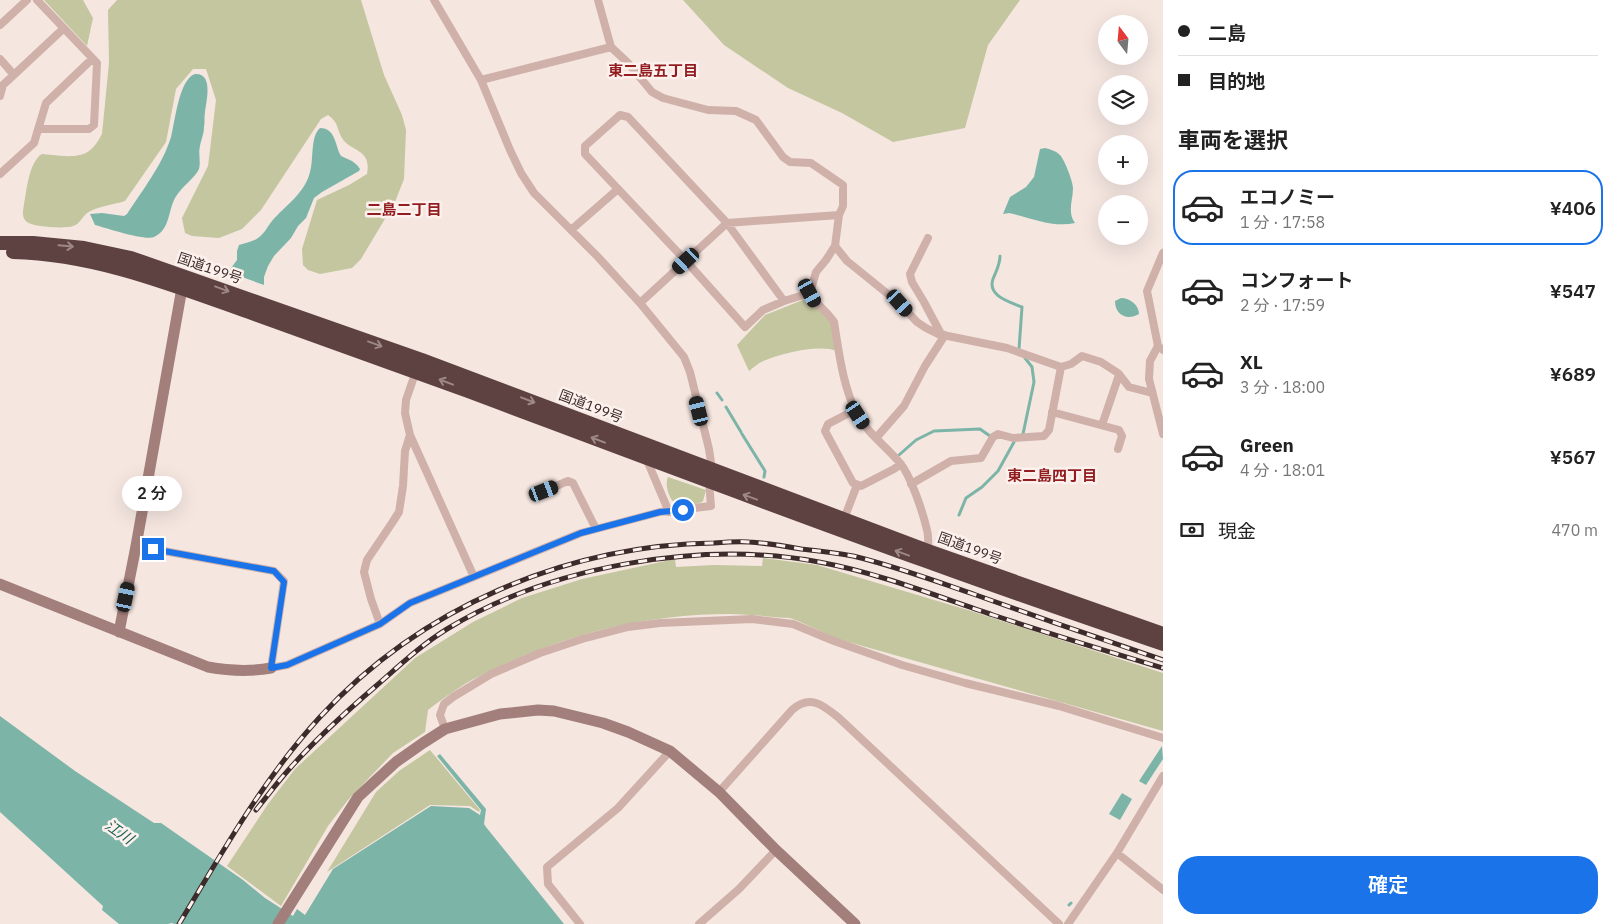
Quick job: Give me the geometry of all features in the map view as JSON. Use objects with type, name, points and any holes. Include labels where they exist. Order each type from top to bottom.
[{"type":"highway","name":"国道199号","points":[[0,243],[32,243],[84,248],[131,258],[185,283],[646,458],[710,475],[844,519],[928,556],[1163,634]]},
{"type":"highway","name":"国道199号","points":[[0,252],[29,252],[81,260],[185,283],[422,360],[710,475],[1163,644]]},
{"type":"street","points":[[0,25],[27,0]]},
{"type":"street","points":[[37,0],[97,64],[94,124],[89,130],[38,129]]},
{"type":"street","points":[[0,584],[208,667],[252,672],[287,665],[380,624],[410,603],[581,533],[660,512],[711,506],[710,475],[690,372],[684,357],[640,303],[598,257],[534,193],[522,173],[481,80],[434,0]]},
{"type":"street","points":[[598,0],[611,47],[628,63],[652,92],[662,98],[708,110],[736,111],[756,120],[783,156],[790,162],[811,163],[843,185],[844,206],[839,215],[835,246],[816,272],[810,293],[815,303],[834,322],[849,397],[855,410],[867,429],[901,464],[911,484],[928,531],[928,556]]},
{"type":"street","points":[[0,96],[3,85],[63,29]]},
{"type":"street","points":[[481,80],[611,47]]},
{"type":"street","points":[[0,59],[14,75]]},
{"type":"street","points":[[0,174],[34,143],[46,103],[92,59]]},
{"type":"street","points":[[784,301],[727,223],[628,117],[620,115],[585,146],[585,154],[745,327],[763,310],[810,293]]},
{"type":"street","points":[[571,230],[618,189]]},
{"type":"street","points":[[640,303],[727,223],[839,215]]},
{"type":"street","points":[[928,238],[910,274],[912,282],[943,335]]},
{"type":"street","points":[[835,246],[846,260],[900,303],[917,322],[926,328],[943,335],[1007,348],[1061,367],[1071,364],[1082,356],[1100,362],[1119,375],[1129,387],[1152,393]]},
{"type":"street","points":[[1163,253],[1147,291],[1161,348],[1150,361],[1148,371],[1163,434]]},
{"type":"street","points":[[118,632],[185,283]]},
{"type":"street","points":[[876,438],[904,406],[943,335]]},
{"type":"street","points":[[911,484],[951,461],[981,458],[993,437],[998,434],[1013,438],[1044,436],[1049,430],[1061,367]]},
{"type":"street","points":[[416,371],[406,400],[405,413],[410,435],[474,577]]},
{"type":"street","points":[[1102,425],[1119,375]]},
{"type":"street","points":[[855,410],[828,424],[826,431],[853,483],[861,486],[901,464]]},
{"type":"street","points":[[1052,412],[1119,430],[1122,436],[1118,449]]},
{"type":"street","points":[[380,624],[364,572],[367,560],[398,512],[403,486],[405,450],[410,435]]},
{"type":"street","points":[[646,458],[669,512]]},
{"type":"street","points":[[544,491],[568,481],[573,482],[596,529]]},
{"type":"street","points":[[844,519],[857,485]]},
{"type":"street","points":[[136,546],[274,571],[284,582],[271,668]]},
{"type":"street","points":[[445,729],[440,715],[444,704],[491,674],[540,653],[582,639],[628,627],[660,623],[752,619],[793,624],[902,665],[1059,706],[1163,738]]},
{"type":"street","points":[[719,792],[799,703],[812,701],[827,708],[839,718],[1059,924]]},
{"type":"street","points":[[278,924],[358,797],[396,762],[445,729],[500,714],[538,710],[554,711],[603,723],[670,751],[719,792],[776,850],[855,924]]},
{"type":"street","points":[[580,924],[548,884],[547,867],[618,808],[670,751]]},
{"type":"street","points":[[1068,924],[1117,853],[1163,776]]},
{"type":"street","points":[[700,924],[739,889],[776,850]]},
{"type":"street","points":[[1117,853],[1163,890]]},
{"type":"green space","points":[[44,0],[83,0],[93,18],[87,46]]},
{"type":"green space","points":[[117,0],[361,0],[384,75],[402,115],[406,130],[404,179],[395,202],[361,259],[352,268],[320,274],[308,270],[303,265],[302,249],[317,200],[367,174],[368,166],[366,159],[342,138],[336,123],[328,115],[321,119],[261,210],[242,229],[219,238],[192,236],[185,233],[182,218],[208,166],[216,100],[206,69],[193,69],[176,89],[166,142],[125,201],[91,211],[77,224],[69,227],[42,226],[30,224],[26,221],[23,211],[27,188],[37,158],[42,154],[77,156],[91,150],[102,134],[109,63],[108,10]]},
{"type":"green space","points":[[683,0],[1020,0],[988,45],[965,128],[893,142],[842,113],[788,88],[724,45]]},
{"type":"green space","points":[[808,298],[832,324],[837,351],[821,348],[791,352],[763,361],[749,371],[737,345],[765,315]]},
{"type":"green space","points":[[668,477],[706,490],[703,501],[679,507],[676,505],[669,494]]},
{"type":"green space","points":[[763,558],[817,565],[971,611],[1163,673],[1163,731],[838,639],[790,618],[729,614],[671,617],[642,621],[585,634],[530,653],[473,680],[428,710],[425,732],[393,753],[348,800],[328,826],[281,906],[227,866],[268,804],[295,769],[415,658],[473,622],[522,598],[582,579],[675,559],[676,567],[714,565],[762,566]]},
{"type":"green space","points":[[430,750],[480,810],[479,812],[470,806],[430,805],[327,872],[376,792],[399,771]]},
{"type":"water","points":[[195,74],[205,78],[208,89],[204,130],[199,149],[199,169],[175,198],[163,230],[154,237],[149,238],[134,236],[95,225],[90,214],[102,213],[124,216],[145,187],[158,167],[171,137],[181,92],[185,84]]},
{"type":"water","points":[[320,128],[332,134],[341,156],[357,165],[360,169],[359,171],[314,198],[306,218],[274,256],[268,266],[264,277],[264,285],[228,272],[237,260],[239,245],[260,236],[304,186],[311,167],[315,137]]},
{"type":"water","points":[[1045,148],[1057,152],[1068,170],[1073,185],[1071,215],[1075,223],[1058,224],[1042,222],[1009,213],[1003,214],[1010,197],[1026,187],[1034,177],[1040,149]]},
{"type":"water","points":[[1121,298],[1128,299],[1133,303],[1139,314],[1126,317],[1119,313],[1115,301]]},
{"type":"water","name":"江川","points":[[0,716],[75,771],[154,823],[161,823],[293,916],[297,909],[305,915],[333,869],[431,806],[469,808],[480,815],[481,810],[437,756],[440,754],[486,809],[484,824],[486,827],[564,924],[119,924],[102,910],[103,906],[0,812]]},
{"type":"water","points":[[1162,746],[1163,759],[1146,785],[1139,781]]},
{"type":"water","points":[[1122,793],[1132,799],[1120,820],[1109,814]]},
{"type":"waterway","points":[[1000,256],[999,265],[993,279],[993,290],[1001,298],[1022,307],[1019,349]]},
{"type":"waterway","points":[[1023,434],[1034,382],[1032,367],[1025,358]]},
{"type":"waterway","points":[[717,393],[722,400]]},
{"type":"waterway","points":[[726,407],[741,432]]},
{"type":"waterway","points":[[899,455],[916,440],[934,431],[980,429],[990,436]]},
{"type":"waterway","points":[[742,434],[765,471],[764,477]]},
{"type":"waterway","points":[[959,515],[966,498],[982,487],[998,471],[1014,442]]},
{"type":"railway","points":[[179,924],[244,817],[280,766],[320,717],[360,678],[403,644],[450,615],[499,590],[551,570],[604,556],[659,547],[727,542],[769,544],[827,552],[884,564],[1163,660]]},
{"type":"railway","points":[[256,810],[287,771],[322,735],[402,663],[437,635],[488,607],[532,589],[579,574],[627,564],[677,557],[726,554],[773,556],[819,562],[863,572],[1014,622],[1163,668]]},
{"type":"district","name":"東二島五丁目","points":[[653,71]]},
{"type":"district","name":"二島二丁目","points":[[404,210]]},
{"type":"district","name":"東二島四丁目","points":[[1052,476]]},
{"type":"route","points":[[153,549],[274,571],[284,582],[271,668],[287,665],[380,624],[410,603],[581,533],[660,512],[683,510]]}]
